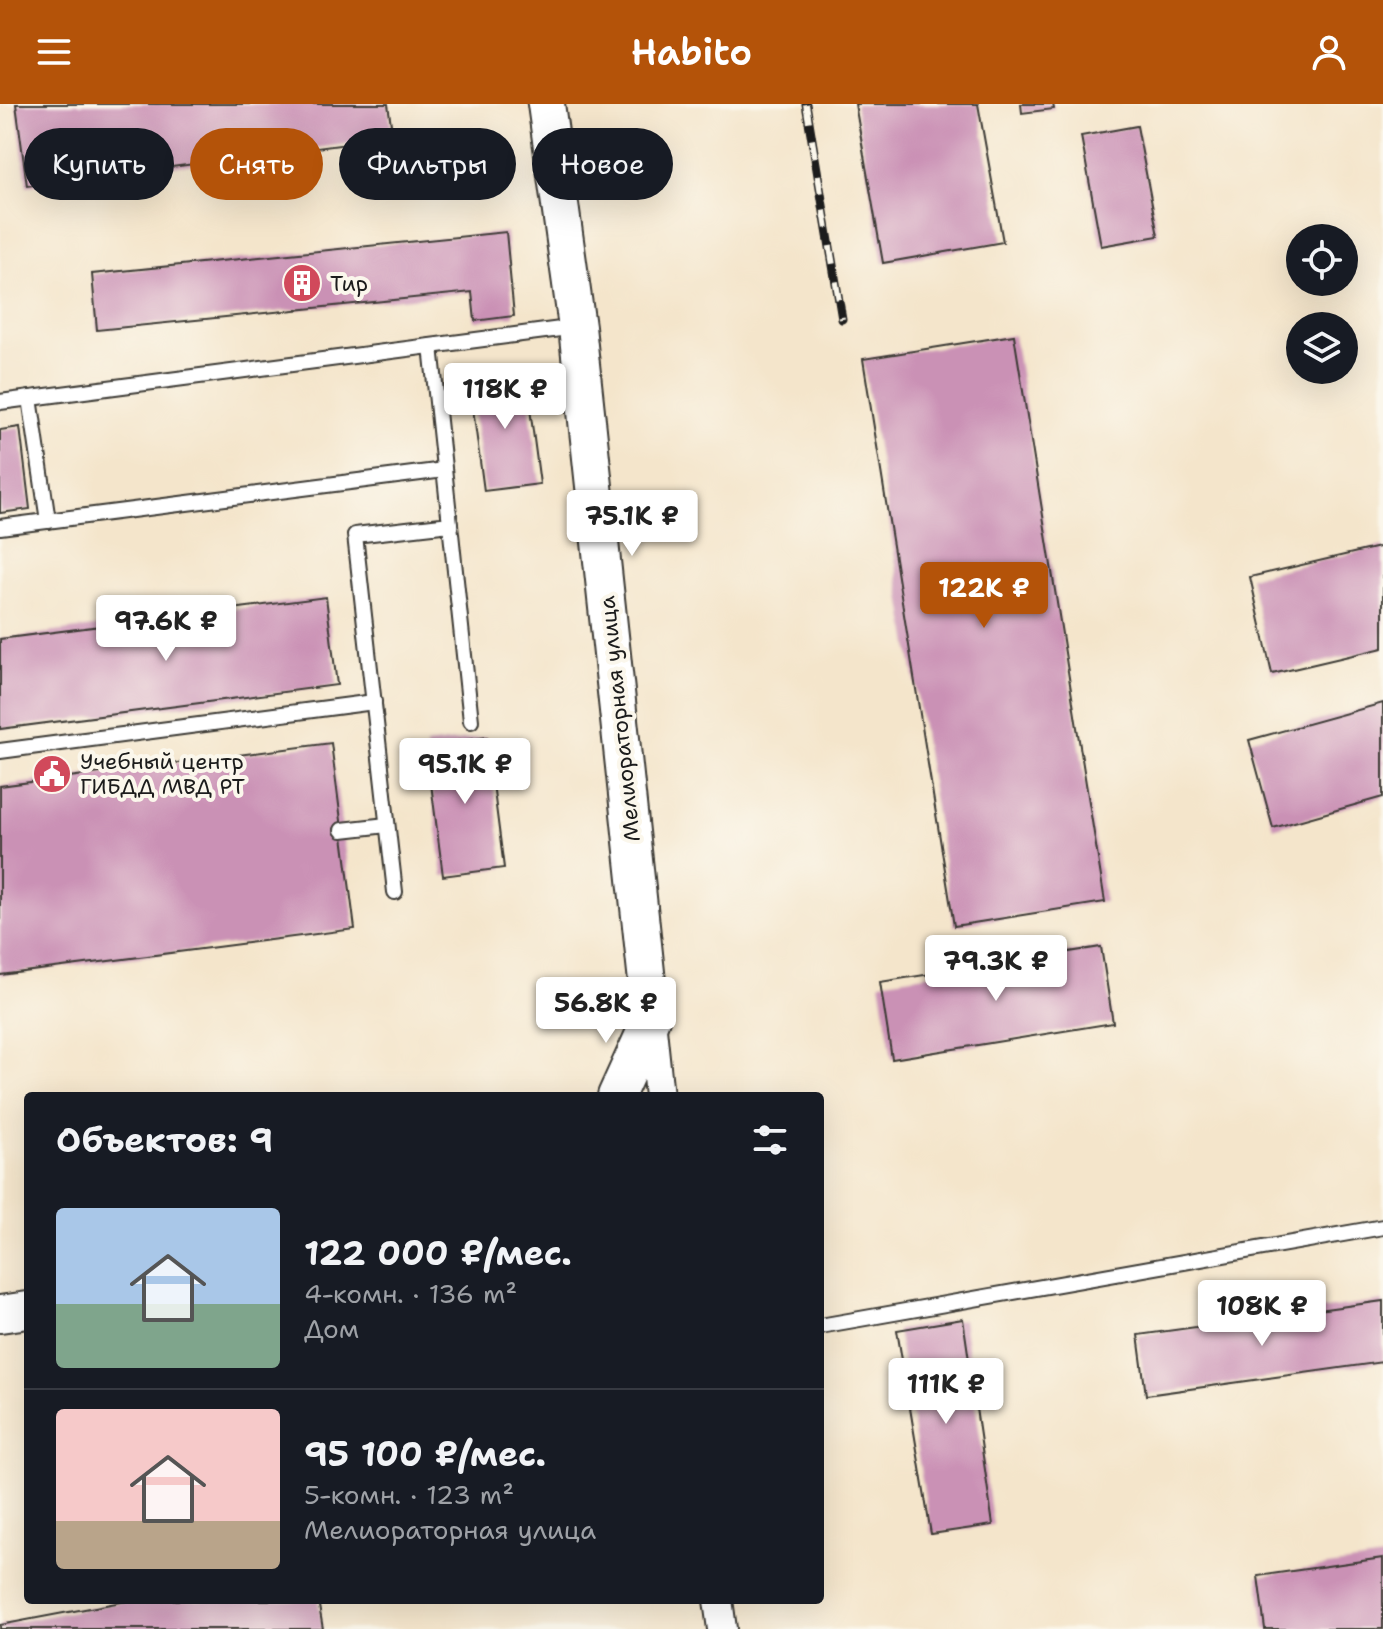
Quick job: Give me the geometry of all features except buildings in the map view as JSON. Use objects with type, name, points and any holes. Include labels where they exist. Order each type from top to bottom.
[{"type":"street","name":"Мелиораторная улица","points":[[546,104],[577,327],[659,1092]]},
{"type":"street","points":[[618,1092],[651,1019]]},
{"type":"street","points":[[0,1314],[24,1311]]},
{"type":"street","points":[[719,1604],[722,1629]]},
{"type":"lane","points":[[0,402],[577,327]]},
{"type":"lane","points":[[431,346],[471,721]]},
{"type":"lane","points":[[30,398],[48,521]]},
{"type":"lane","points":[[0,527],[444,470]]},
{"type":"lane","points":[[395,892],[355,535],[450,524]]},
{"type":"lane","points":[[0,751],[374,702]]},
{"type":"lane","points":[[342,830],[387,825]]},
{"type":"lane","points":[[824,1325],[1383,1227]]},
{"type":"railway","points":[[806,104],[842,319]]},
{"type":"place","name":"Тир","points":[[302,283]]},
{"type":"place","name":"Учебный центр ГИБДД МВД РТ","points":[[52,774]]}]
